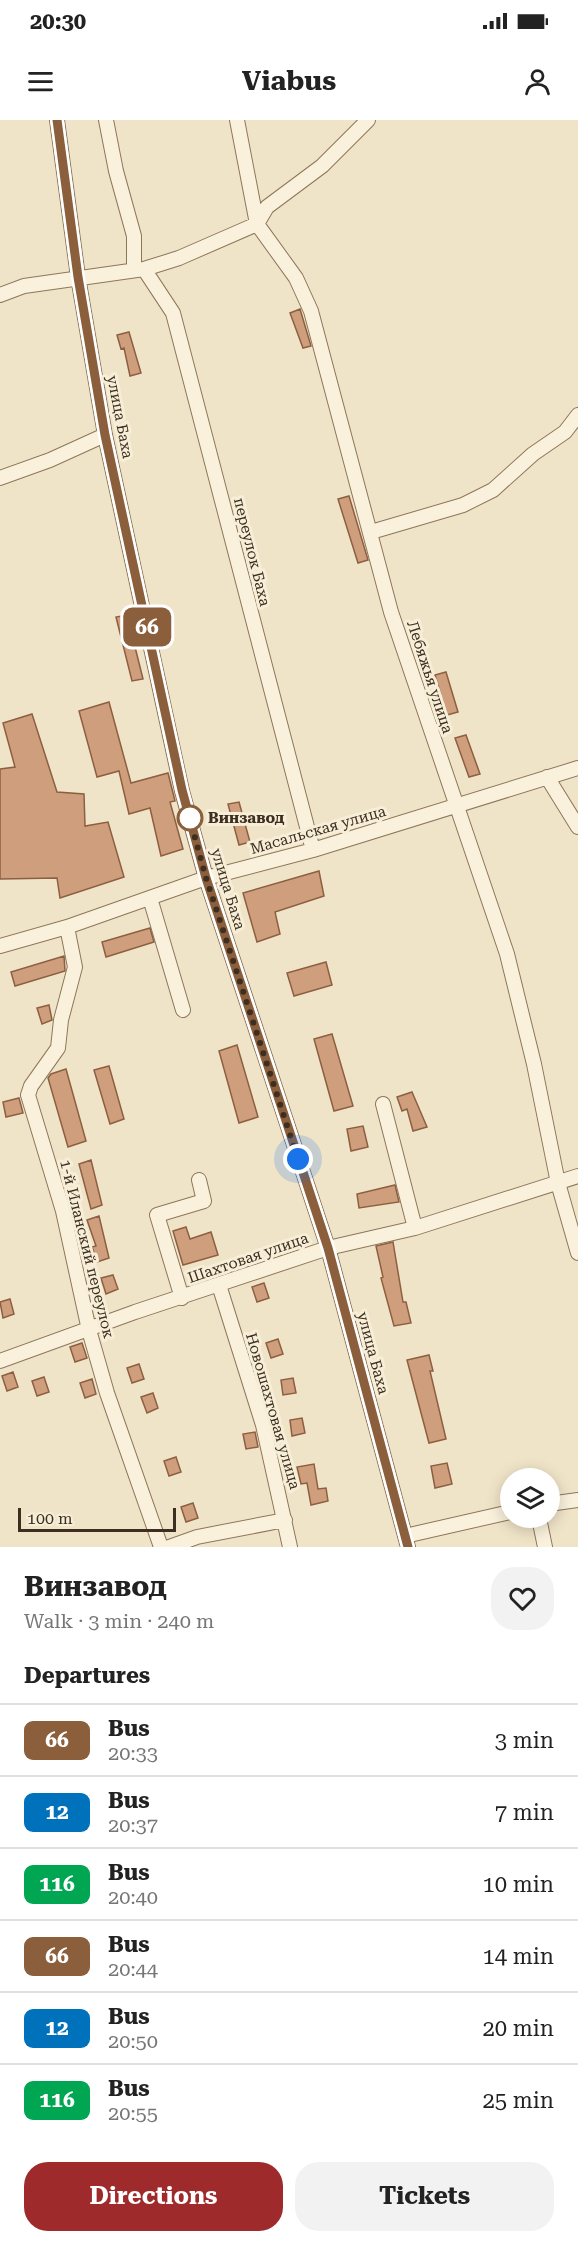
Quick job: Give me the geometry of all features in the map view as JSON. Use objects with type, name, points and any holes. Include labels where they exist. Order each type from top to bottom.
[{"type":"street","name":"улица Баха","points":[[57,120],[78,277],[105,435],[182,790],[206,878],[328,1248],[406,1542]]},
{"type":"street","points":[[106,120],[116,171],[134,236],[139,270]]},
{"type":"street","name":"Лебяжья улица","points":[[237,120],[257,224],[296,278],[311,311],[391,612],[507,954],[534,1064],[558,1183],[578,1253]]},
{"type":"street","points":[[0,295],[24,286],[139,270],[179,258],[257,224],[267,207],[322,165],[368,120]]},
{"type":"street","name":"переулок Баха","points":[[139,270],[173,313],[313,850]]},
{"type":"street","points":[[371,532],[478,498],[493,490],[533,454],[571,430],[578,415]]},
{"type":"street","points":[[0,478],[50,460],[105,435]]},
{"type":"street","name":"Масальская улица","points":[[0,946],[67,927],[206,878],[313,850],[578,768]]},
{"type":"street","points":[[547,777],[578,827]]},
{"type":"street","points":[[150,898],[183,1010]]},
{"type":"street","name":"1-й Иланский переулок","points":[[67,927],[75,967],[61,1020],[58,1048],[30,1086],[28,1095],[63,1211],[88,1330],[107,1393],[161,1547]]},
{"type":"street","points":[[383,1104],[415,1228]]},
{"type":"street","name":"Шахтовая улица","points":[[0,1361],[135,1312],[328,1248],[415,1228],[578,1176]]},
{"type":"street","points":[[182,1298],[156,1215],[204,1202],[199,1180]]},
{"type":"street","name":"Новошахтовая улица","points":[[219,1285],[263,1425],[290,1547]]},
{"type":"street","points":[[560,1502],[578,1500]]},
{"type":"street","points":[[406,1542],[500,1515]]},
{"type":"street","points":[[169,1547],[208,1534],[285,1520]]},
{"type":"street","points":[[541,1528],[545,1547]]},
{"type":"building","points":[[300,309],[311,346],[303,348],[290,313]]},
{"type":"building","points":[[129,332],[141,373],[130,376],[124,348],[121,349],[117,335]]},
{"type":"building","points":[[349,496],[368,560],[358,563],[338,499]]},
{"type":"building","points":[[127,615],[143,679],[132,681],[116,617]]},
{"type":"building","points":[[446,672],[458,712],[447,715],[435,675]]},
{"type":"building","points":[[109,702],[131,783],[168,773],[175,801],[170,802],[183,849],[161,856],[150,808],[129,814],[119,771],[97,777],[79,711]]},
{"type":"building","points":[[32,714],[57,792],[84,794],[85,826],[108,822],[124,877],[60,898],[57,878],[0,879],[0,769],[15,767],[3,723]]},
{"type":"building","points":[[466,735],[480,774],[469,777],[455,738]]},
{"type":"building","points":[[239,802],[250,842],[239,845],[228,804]]},
{"type":"building","points":[[319,871],[324,896],[275,912],[280,934],[257,942],[243,893]]},
{"type":"building","points":[[150,928],[154,942],[106,957],[102,942]]},
{"type":"building","points":[[64,956],[65,971],[15,986],[11,972]]},
{"type":"building","points":[[326,962],[332,985],[294,996],[287,973]]},
{"type":"building","points":[[49,1005],[52,1020],[42,1024],[37,1008]]},
{"type":"building","points":[[332,1034],[353,1106],[334,1111],[314,1039]]},
{"type":"building","points":[[237,1045],[258,1117],[239,1123],[219,1051]]},
{"type":"building","points":[[109,1066],[124,1119],[110,1124],[94,1070]]},
{"type":"building","points":[[66,1069],[86,1141],[68,1147],[48,1078],[51,1074]]},
{"type":"building","points":[[412,1092],[427,1127],[413,1131],[407,1109],[402,1111],[397,1097]]},
{"type":"building","points":[[19,1098],[23,1113],[6,1117],[3,1102]]},
{"type":"building","points":[[363,1126],[368,1147],[351,1151],[347,1129]]},
{"type":"building","points":[[91,1160],[102,1205],[91,1209],[79,1164]]},
{"type":"building","points":[[395,1185],[399,1202],[359,1208],[357,1194]]},
{"type":"building","points":[[99,1216],[109,1258],[97,1262],[92,1247],[96,1246],[87,1220]]},
{"type":"building","points":[[186,1227],[190,1239],[211,1232],[218,1255],[183,1265],[173,1231]]},
{"type":"building","points":[[393,1242],[403,1302],[406,1302],[411,1323],[394,1326],[381,1278],[383,1277],[376,1246]]},
{"type":"building","points":[[113,1275],[118,1289],[106,1294],[101,1278]]},
{"type":"building","points":[[264,1283],[269,1298],[257,1302],[252,1287]]},
{"type":"building","points":[[10,1299],[14,1314],[3,1318],[0,1302]]},
{"type":"building","points":[[278,1339],[283,1354],[271,1358],[266,1343]]},
{"type":"building","points":[[82,1343],[87,1358],[75,1362],[70,1347]]},
{"type":"building","points":[[429,1355],[433,1371],[430,1371],[446,1439],[429,1443],[407,1360]]},
{"type":"building","points":[[139,1364],[144,1379],[132,1383],[127,1368]]},
{"type":"building","points":[[13,1372],[18,1387],[7,1391],[2,1376]]},
{"type":"building","points":[[44,1377],[49,1392],[37,1396],[32,1381]]},
{"type":"building","points":[[293,1378],[296,1393],[283,1395],[281,1380]]},
{"type":"building","points":[[92,1379],[96,1394],[85,1398],[80,1383]]},
{"type":"building","points":[[153,1393],[158,1408],[147,1413],[141,1397]]},
{"type":"building","points":[[302,1418],[305,1433],[292,1436],[290,1420]]},
{"type":"building","points":[[255,1432],[258,1447],[246,1449],[243,1434]]},
{"type":"building","points":[[176,1457],[181,1472],[169,1476],[164,1461]]},
{"type":"building","points":[[447,1463],[452,1484],[435,1488],[431,1466]]},
{"type":"building","points":[[314,1464],[318,1489],[326,1488],[328,1501],[311,1505],[307,1483],[301,1484],[297,1467]]},
{"type":"building","points":[[193,1503],[198,1518],[186,1522],[181,1507]]},
{"type":"bus line","name":"66","points":[[57,120],[78,277],[105,435],[182,790],[206,878],[328,1248],[408,1547]]},
{"type":"place","name":"Винзавод","points":[[190,818]]},
{"type":"route","points":[[190,818],[188,812],[206,878],[298,1159]]}]
